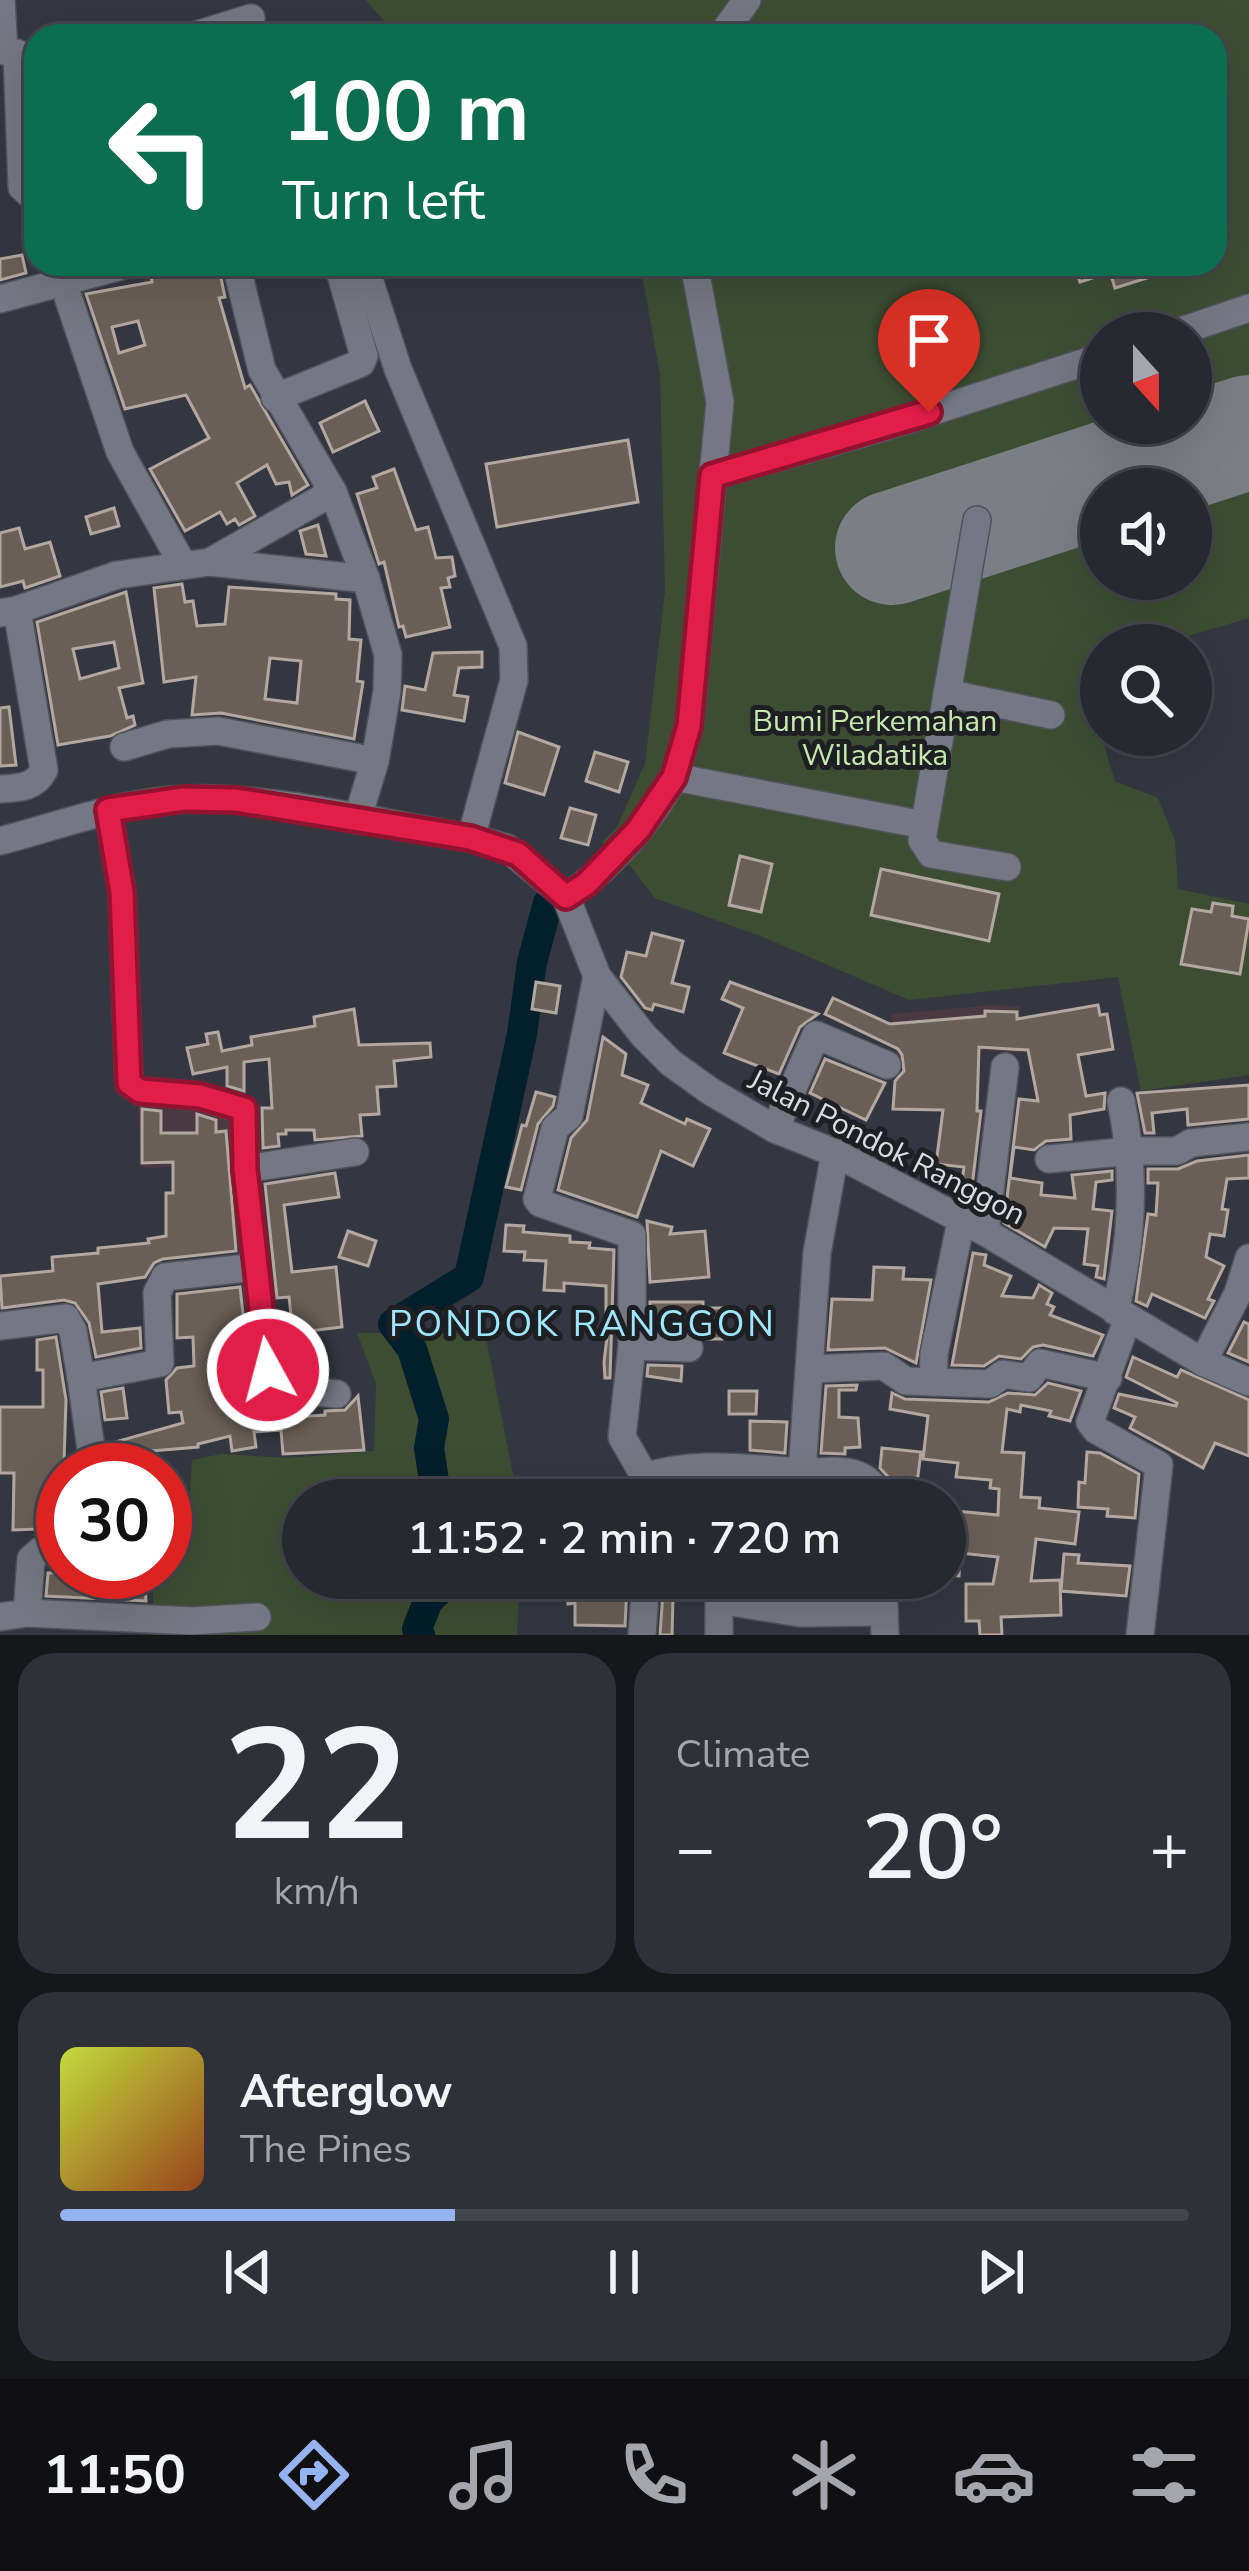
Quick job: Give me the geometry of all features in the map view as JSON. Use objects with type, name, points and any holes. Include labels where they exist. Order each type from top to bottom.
[{"type":"street","points":[[1,0],[14,52],[24,190]]},
{"type":"street","points":[[232,24],[251,18]]},
{"type":"street","points":[[0,299],[85,276]]},
{"type":"street","points":[[239,276],[262,370],[333,492],[388,655],[375,761],[357,820]]},
{"type":"street","points":[[275,398],[361,363],[364,356],[341,276]]},
{"type":"street","points":[[368,276],[398,369],[504,622],[516,663],[470,838]]},
{"type":"street","points":[[0,842],[108,810],[184,799],[236,800],[470,838],[518,854],[566,897],[586,884],[638,830],[674,777],[689,726],[720,402],[696,276]]},
{"type":"street","points":[[63,282],[120,452],[197,564]]},
{"type":"street","points":[[1212,320],[1249,308]]},
{"type":"street","points":[[712,476],[1080,364]]},
{"type":"street","points":[[197,564],[333,492]]},
{"type":"street","points":[[977,520],[923,847],[931,854],[1007,867]]},
{"type":"street","points":[[0,789],[22,788],[38,780],[44,770],[9,612],[117,575],[197,564],[366,579]]},
{"type":"street","points":[[947,693],[1051,716]]},
{"type":"street","points":[[124,747],[168,734],[218,731],[375,761]]},
{"type":"street","points":[[674,777],[924,825]]},
{"type":"street","points":[[108,810],[122,892],[129,1083],[140,1091],[200,1096],[244,1109],[245,1169],[268,1370],[286,1390],[337,1394]]},
{"type":"street","name":"Jalan Pondok Ranggon","points":[[566,897],[597,976],[671,1063],[775,1130],[835,1153],[973,1226],[1203,1362],[1249,1382]]},
{"type":"street","points":[[597,976],[569,1116],[555,1128],[536,1198],[541,1204],[632,1234],[632,1346],[610,1436],[638,1479]]},
{"type":"street","points":[[775,1130],[816,1035],[887,1065]]},
{"type":"street","points":[[933,1382],[934,1354],[973,1226],[1005,1066]]},
{"type":"street","points":[[1121,1101],[1131,1150],[1125,1326],[1090,1422],[1096,1430],[1159,1465],[1140,1635]]},
{"type":"street","points":[[1049,1159],[1131,1150],[1177,1151],[1191,1143],[1249,1137]]},
{"type":"street","points":[[245,1169],[356,1152]]},
{"type":"street","points":[[802,1472],[817,1252],[835,1153]]},
{"type":"street","points":[[1203,1362],[1238,1293],[1249,1258]]},
{"type":"street","points":[[81,1378],[160,1363],[158,1293],[165,1276],[256,1267]]},
{"type":"street","points":[[0,1326],[66,1318],[73,1331],[90,1443]]},
{"type":"street","points":[[632,1346],[689,1348]]},
{"type":"street","points":[[811,1369],[884,1366],[906,1381],[990,1384],[1003,1374],[1029,1378],[1040,1363],[1108,1378]]},
{"type":"street","points":[[666,1479],[701,1465],[861,1474],[867,1479]]},
{"type":"street","points":[[36,1554],[13,1615],[192,1621],[257,1617]]},
{"type":"street","points":[[642,1635],[645,1599]]},
{"type":"street","points":[[719,1635],[718,1600],[800,1624],[885,1623]]},
{"type":"shaded area","points":[[1020,1007],[1021,1053],[975,1050],[896,1058],[892,1014]]},
{"type":"shaded area","points":[[186,1103],[241,1114],[241,1164],[142,1168],[138,1104]]},
{"type":"green space","name":"Bumi Perkemahan Wiladatika","points":[[366,0],[1249,0],[1249,618],[1212,629],[1212,624],[1080,624],[1080,756],[1107,756],[1115,781],[1158,798],[1175,841],[1178,889],[1249,904],[1249,1075],[1141,1091],[1118,977],[909,1000],[763,937],[655,898],[632,868],[602,842],[617,827],[645,764],[665,591],[660,374],[642,276],[1227,276],[1227,24],[387,24]]},
{"type":"green space","points":[[357,1333],[485,1333],[514,1479],[282,1479],[282,1599],[519,1599],[517,1635],[152,1635],[153,1599],[192,1599],[192,1460],[221,1454],[288,1458],[374,1451],[376,1384]]},
{"type":"building","points":[[22,255],[24,274],[0,280],[0,259]]},
{"type":"building","points":[[151,276],[221,276],[225,297],[219,298],[245,388],[250,385],[308,485],[292,495],[289,482],[276,484],[267,465],[237,483],[255,516],[239,525],[235,519],[227,524],[220,512],[185,531],[150,469],[209,438],[186,395],[125,409],[86,294],[152,282]],"holes":[[[138,321],[145,345],[119,353],[112,327]]]},
{"type":"building","points":[[1111,276],[1150,276],[1150,277],[1115,288]]},
{"type":"building","points":[[365,401],[379,431],[333,452],[320,423]]},
{"type":"building","points":[[628,440],[638,502],[497,527],[486,464]]},
{"type":"building","points":[[394,469],[416,530],[428,527],[436,558],[452,557],[455,576],[448,578],[450,587],[441,588],[450,627],[406,637],[357,494],[377,488],[373,477]]},
{"type":"building","points":[[114,508],[119,526],[91,534],[86,517]]},
{"type":"building","points":[[318,525],[326,556],[306,554],[300,531]]},
{"type":"building","points":[[19,528],[25,549],[50,542],[60,576],[25,588],[23,581],[0,587],[0,533]]},
{"type":"building","points":[[182,584],[185,602],[193,601],[197,626],[225,624],[229,587],[336,594],[336,599],[350,600],[349,639],[361,640],[357,681],[363,682],[354,739],[221,713],[192,715],[196,677],[164,682],[154,588]],"holes":[[[270,658],[301,661],[297,703],[265,699]]]},
{"type":"building","points":[[126,592],[143,683],[119,688],[127,718],[133,716],[135,725],[110,736],[58,745],[37,622]],"holes":[[[114,642],[119,668],[80,679],[73,649]]]},
{"type":"building","points":[[482,652],[482,667],[459,668],[454,695],[468,697],[464,721],[402,710],[405,686],[425,690],[433,653]]},
{"type":"building","points":[[9,707],[16,765],[0,766],[0,708]]},
{"type":"building","points":[[518,732],[559,747],[544,795],[505,783]]},
{"type":"building","points":[[595,752],[628,762],[619,792],[586,781]]},
{"type":"building","points":[[570,808],[596,815],[588,845],[561,838]]},
{"type":"building","points":[[740,856],[772,864],[761,912],[729,905]]},
{"type":"building","points":[[881,869],[999,894],[989,941],[871,915]]},
{"type":"building","points":[[1213,903],[1233,906],[1232,916],[1249,919],[1240,974],[1181,964],[1192,909],[1211,912]]},
{"type":"building","points":[[652,933],[683,941],[672,983],[689,987],[683,1012],[654,1004],[652,1010],[645,1008],[621,977],[627,952],[646,956]]},
{"type":"building","points":[[536,982],[560,986],[556,1013],[532,1009]]},
{"type":"building","points":[[730,982],[818,1014],[800,1027],[779,1074],[724,1053],[743,1008],[722,999]]},
{"type":"building","points":[[833,998],[890,1024],[985,1016],[985,1011],[1017,1012],[1017,1019],[1098,1005],[1100,1015],[1107,1014],[1113,1049],[1078,1055],[1086,1096],[1105,1093],[1104,1109],[1070,1115],[1071,1139],[1046,1141],[1034,1150],[1014,1147],[1010,1178],[1042,1183],[1041,1195],[1075,1198],[1072,1175],[1112,1171],[1112,1180],[1096,1182],[1093,1209],[1112,1211],[1104,1279],[1096,1277],[1098,1266],[1084,1264],[1088,1229],[1054,1228],[1045,1247],[1004,1223],[1019,1099],[1038,1101],[1028,1050],[979,1047],[977,1111],[981,1111],[970,1204],[960,1198],[964,1167],[936,1164],[943,1110],[893,1109],[895,1081],[904,1071],[902,1055],[825,1014]]},
{"type":"building","points":[[354,1009],[359,1045],[430,1043],[431,1057],[394,1061],[396,1086],[377,1087],[379,1114],[360,1115],[362,1136],[315,1140],[314,1130],[286,1130],[278,1134],[279,1146],[263,1148],[262,1108],[272,1108],[269,1059],[244,1062],[244,1091],[227,1086],[227,1067],[193,1074],[187,1048],[208,1044],[206,1034],[218,1032],[222,1051],[252,1045],[251,1037],[315,1026],[314,1017]]},
{"type":"building","points":[[603,1037],[626,1054],[622,1075],[648,1085],[641,1103],[685,1124],[687,1119],[710,1129],[693,1166],[661,1151],[637,1217],[558,1190],[571,1138],[587,1120]]},
{"type":"building","points":[[825,1059],[885,1083],[866,1120],[810,1093]]},
{"type":"building","points":[[1249,1085],[1249,1119],[1188,1125],[1187,1109],[1152,1113],[1154,1133],[1145,1133],[1137,1093]]},
{"type":"building","points":[[536,1092],[555,1097],[553,1106],[538,1124],[521,1190],[506,1187],[522,1125],[526,1126]]},
{"type":"building","points":[[142,1109],[161,1111],[161,1133],[197,1133],[197,1114],[216,1120],[216,1132],[226,1131],[236,1251],[163,1259],[145,1277],[98,1284],[102,1332],[140,1328],[141,1348],[96,1357],[89,1323],[75,1303],[64,1300],[2,1308],[0,1276],[53,1271],[52,1257],[98,1253],[98,1248],[149,1243],[148,1239],[166,1236],[166,1193],[173,1193],[173,1162],[142,1163]]},
{"type":"building","points":[[1249,1155],[1249,1178],[1227,1179],[1224,1236],[1210,1234],[1206,1257],[1224,1266],[1208,1299],[1214,1301],[1205,1318],[1152,1294],[1147,1306],[1136,1301],[1148,1214],[1156,1215],[1158,1183],[1148,1183],[1148,1169],[1178,1169],[1197,1161]]},
{"type":"building","points":[[335,1173],[339,1197],[284,1205],[292,1272],[336,1267],[342,1327],[293,1333],[289,1297],[277,1298],[265,1184]]},
{"type":"building","points":[[647,1221],[672,1227],[670,1234],[705,1231],[709,1277],[650,1282]]},
{"type":"building","points":[[506,1225],[524,1226],[523,1232],[570,1236],[570,1242],[614,1250],[610,1378],[605,1378],[604,1362],[610,1312],[606,1312],[606,1286],[564,1283],[564,1291],[544,1290],[546,1261],[524,1260],[525,1252],[504,1251]]},
{"type":"building","points":[[348,1231],[376,1241],[368,1266],[339,1257]]},
{"type":"building","points":[[973,1253],[986,1255],[984,1265],[1011,1276],[1002,1296],[1033,1298],[1039,1285],[1052,1293],[1047,1304],[1054,1307],[1050,1315],[1103,1335],[1093,1356],[1043,1345],[1033,1347],[1021,1359],[999,1356],[984,1366],[952,1365]]},
{"type":"building","points":[[874,1267],[904,1268],[903,1279],[931,1280],[916,1363],[885,1348],[828,1350],[832,1299],[872,1300]]},
{"type":"building","points":[[240,1287],[246,1340],[240,1341],[241,1369],[249,1368],[252,1405],[296,1408],[296,1417],[325,1415],[325,1411],[345,1410],[358,1396],[364,1450],[283,1454],[281,1430],[254,1432],[256,1447],[232,1451],[230,1436],[192,1448],[192,1443],[112,1443],[183,1423],[181,1412],[169,1413],[166,1380],[177,1368],[194,1366],[193,1337],[177,1338],[177,1294]]},
{"type":"building","points":[[650,1302],[703,1302],[703,1308],[722,1308],[722,1339],[704,1339],[690,1330],[650,1329]]},
{"type":"building","points":[[1244,1322],[1249,1324],[1249,1362],[1228,1353]]},
{"type":"building","points":[[56,1337],[66,1400],[65,1443],[36,1443],[36,1529],[13,1530],[14,1473],[0,1473],[0,1407],[43,1407],[37,1340]]},
{"type":"building","points":[[1133,1357],[1177,1377],[1181,1370],[1249,1400],[1249,1456],[1215,1443],[1203,1468],[1130,1428],[1135,1417],[1114,1408],[1119,1394],[1177,1403],[1126,1377]]},
{"type":"building","points":[[648,1365],[682,1366],[681,1381],[647,1376]]},
{"type":"building","points":[[1048,1383],[1081,1391],[1070,1421],[1049,1416],[1051,1411],[1021,1405],[1020,1412],[1007,1409],[1002,1452],[1024,1453],[1021,1497],[1040,1498],[1039,1508],[1079,1512],[1075,1544],[1036,1539],[1031,1581],[1060,1580],[1061,1615],[1001,1617],[1002,1635],[980,1635],[979,1621],[966,1621],[966,1584],[993,1584],[998,1557],[966,1554],[966,1512],[998,1515],[999,1489],[990,1488],[991,1480],[956,1477],[958,1463],[923,1459],[928,1416],[890,1409],[892,1393],[905,1399],[989,1402],[1008,1393],[1035,1395]]},
{"type":"building","points":[[857,1385],[856,1390],[839,1390],[839,1417],[858,1418],[860,1447],[845,1448],[845,1454],[821,1453],[826,1386]]},
{"type":"building","points":[[123,1388],[127,1418],[105,1420],[101,1392]]},
{"type":"building","points":[[729,1391],[757,1391],[756,1414],[729,1414]]},
{"type":"building","points":[[750,1421],[787,1422],[785,1453],[750,1450]]},
{"type":"building","points":[[882,1448],[921,1452],[918,1479],[890,1479],[880,1468]]},
{"type":"building","points":[[1087,1452],[1100,1453],[1139,1474],[1135,1518],[1107,1516],[1108,1509],[1078,1507]]},
{"type":"building","points":[[1064,1554],[1079,1555],[1078,1563],[1130,1566],[1126,1596],[1061,1591]]},
{"type":"building","points":[[568,1599],[626,1599],[625,1626],[575,1625],[575,1603],[568,1604]]},
{"type":"building","points":[[663,1599],[673,1599],[672,1635],[660,1635]]},
{"type":"waterway","points":[[434,1479],[429,1448],[434,1419],[412,1349],[393,1324],[469,1277],[548,903]]},
{"type":"waterway","points":[[420,1635],[417,1629],[430,1599]]},
{"type":"runway","points":[[892,548],[1249,432]]},
{"type":"district","name":"PONDOK RANGGON","points":[[583,1323]]},
{"type":"route","points":[[268,1370],[245,1169],[244,1109],[200,1096],[140,1091],[129,1083],[122,892],[108,810],[184,799],[236,800],[470,838],[518,854],[566,897],[586,884],[638,830],[674,777],[689,726],[712,476],[929,412]]}]
